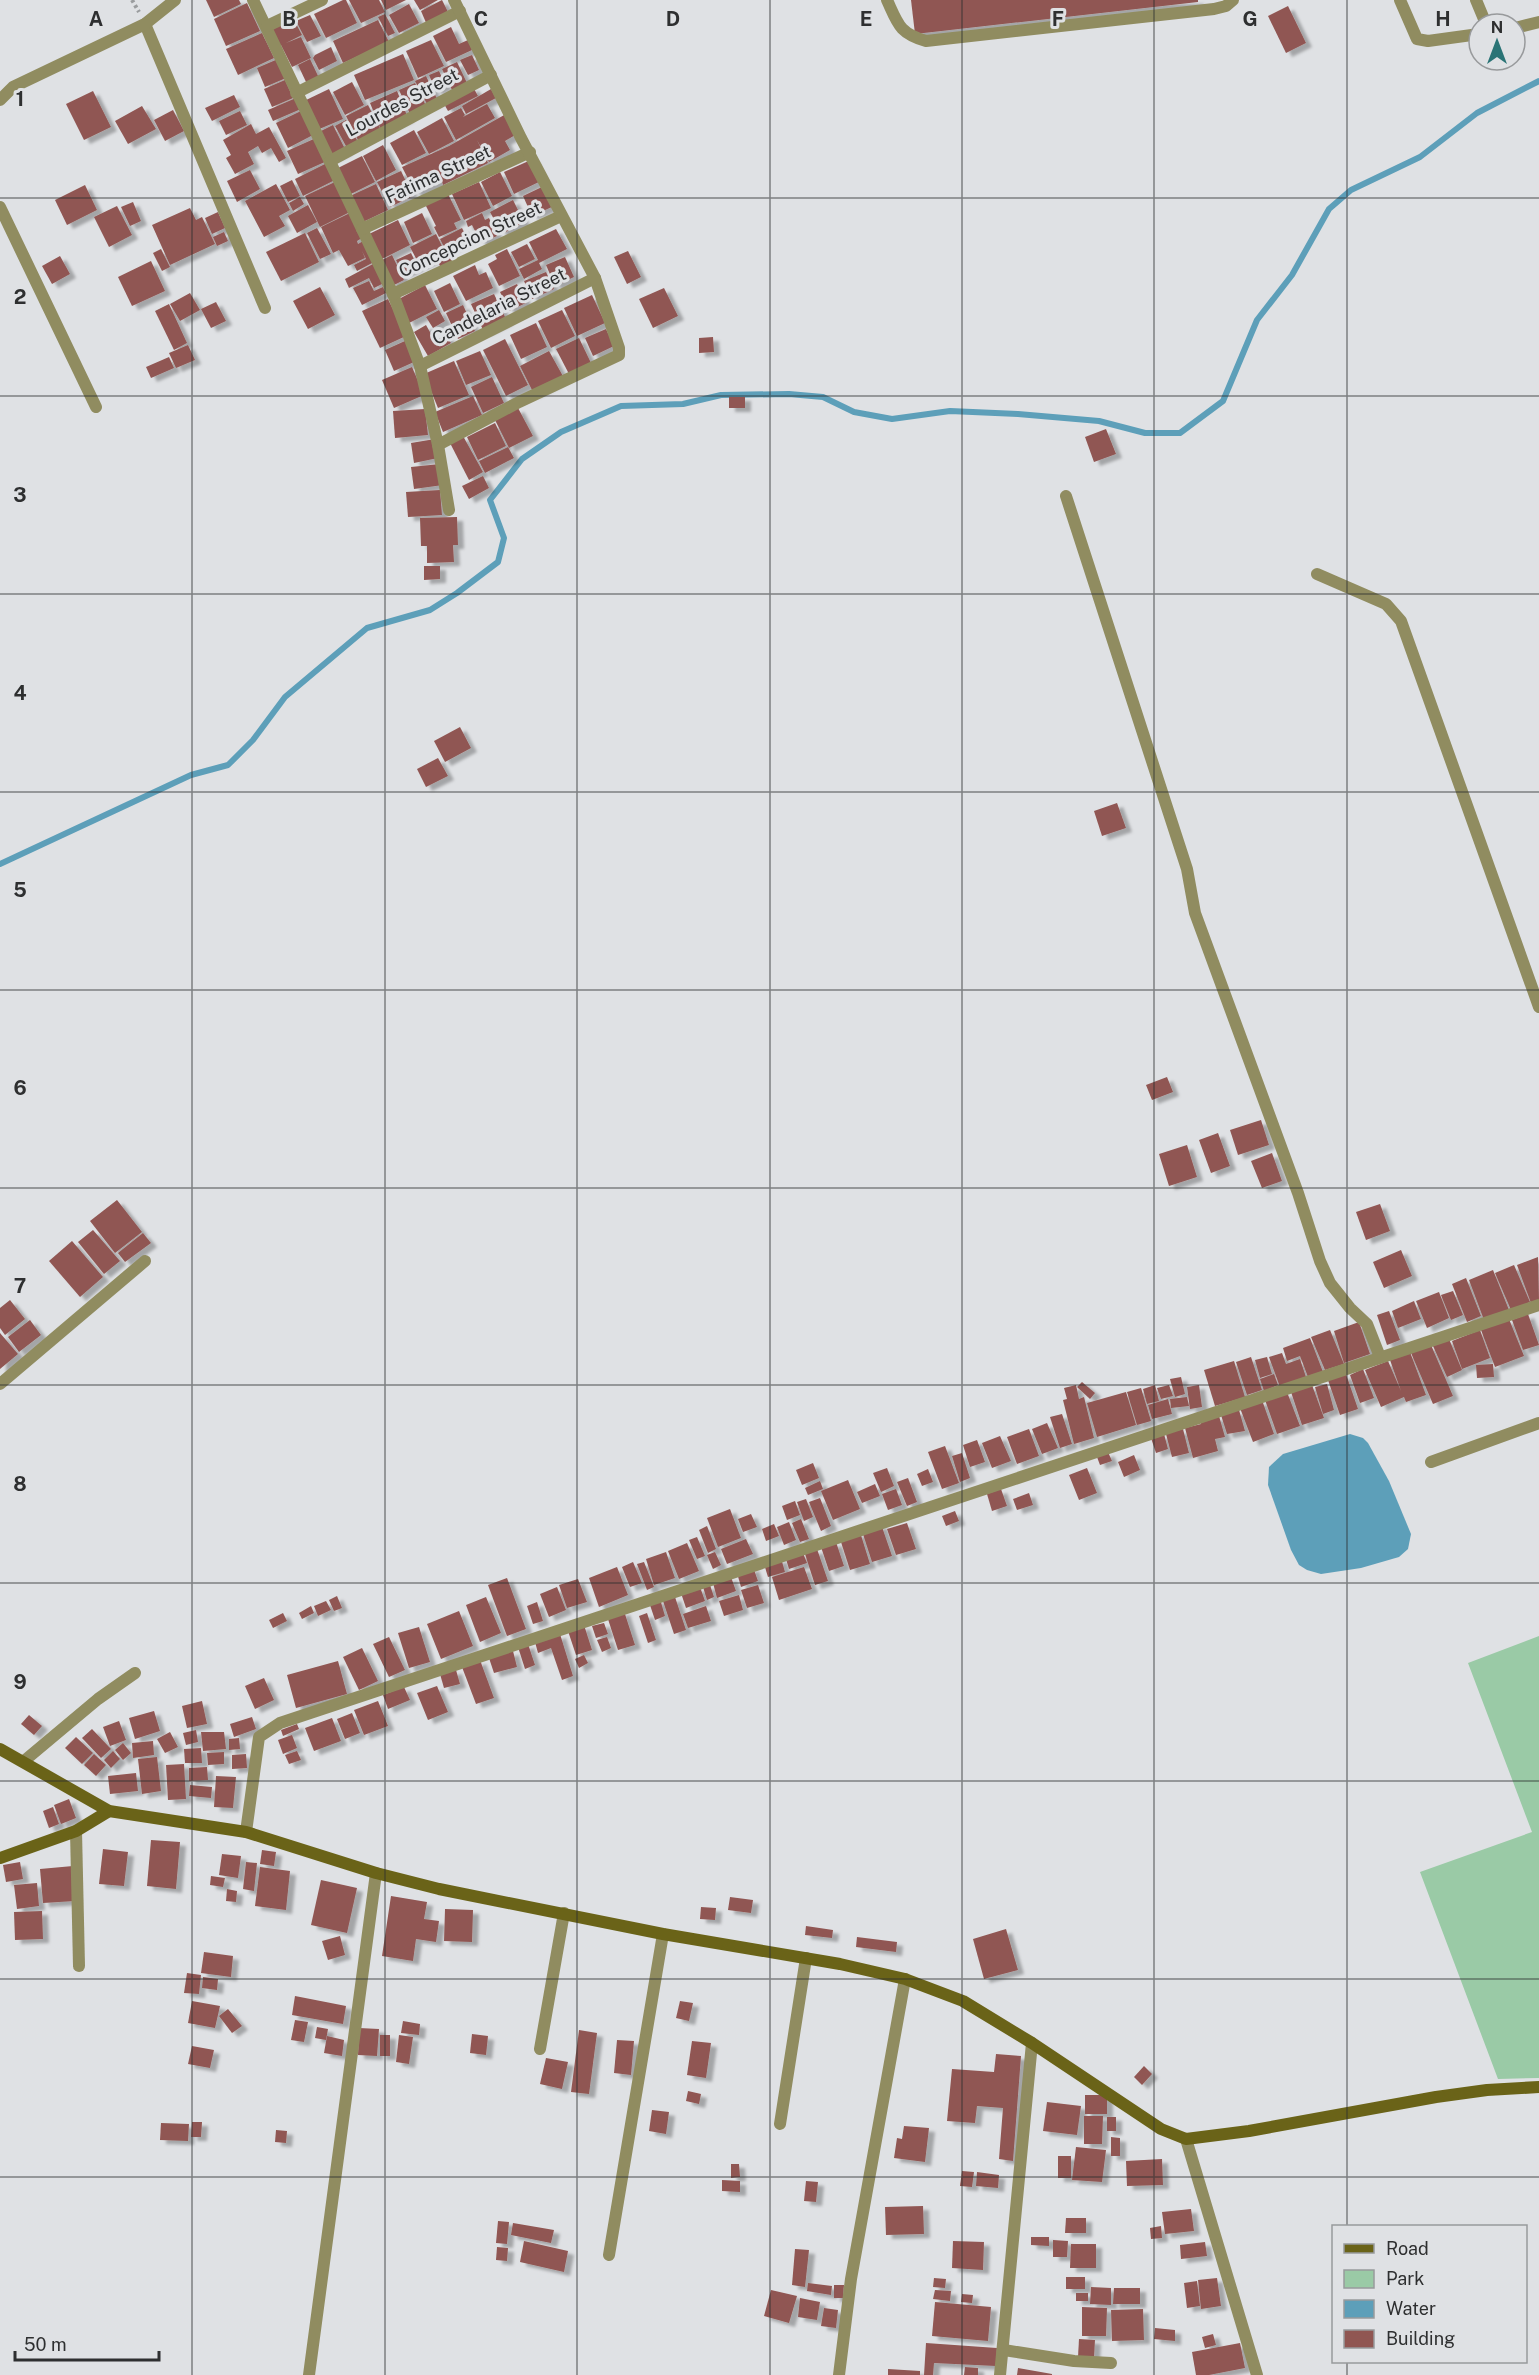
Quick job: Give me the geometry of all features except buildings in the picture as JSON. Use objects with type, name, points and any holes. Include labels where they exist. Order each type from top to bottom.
[{"type":"street","points":[[0,100],[13,87],[145,24],[175,0]]},
{"type":"street","points":[[253,0],[393,294],[420,366],[438,445],[449,510]]},
{"type":"street","points":[[267,26],[322,0]]},
{"type":"street","points":[[887,0],[899,26],[909,36],[926,40],[1214,9],[1226,6],[1233,0]]},
{"type":"street","points":[[1400,0],[1417,39],[1467,35]]},
{"type":"street","points":[[296,93],[457,6],[561,216],[595,278],[617,337],[619,355],[519,402],[438,445]]},
{"type":"street","points":[[145,24],[265,308]]},
{"type":"street","name":"Lourdes Street","points":[[330,161],[491,75]]},
{"type":"street","name":"Fatima Street","points":[[362,229],[530,152]]},
{"type":"street","points":[[0,207],[96,407]]},
{"type":"street","name":"Concepcion Street","points":[[393,294],[561,216]]},
{"type":"street","name":"Candelaria Street","points":[[420,366],[595,278]]},
{"type":"street","points":[[1066,496],[1187,869],[1195,913],[1298,1193],[1320,1261],[1330,1282],[1350,1308],[1367,1324],[1380,1357]]},
{"type":"street","points":[[1317,574],[1386,604],[1401,621],[1539,1007]]},
{"type":"street","points":[[0,1384],[145,1261]]},
{"type":"street","points":[[246,1832],[259,1737],[280,1723],[1539,1305]]},
{"type":"street","points":[[1431,1462],[1539,1423]]},
{"type":"street","points":[[24,1761],[98,1699],[135,1673]]},
{"type":"street","points":[[0,1749],[109,1811],[246,1832],[376,1873],[439,1889],[663,1934],[840,1964],[905,1980],[963,2001],[1032,2043],[1143,2117],[1175,2136],[1186,2139],[1249,2131],[1436,2097],[1487,2090],[1539,2087]]},
{"type":"street","points":[[0,1858],[76,1831],[109,1811]]},
{"type":"street","points":[[76,1831],[79,1966]]},
{"type":"street","points":[[309,2375],[376,1873]]},
{"type":"street","points":[[540,2049],[564,1913]]},
{"type":"street","points":[[609,2255],[663,1934]]},
{"type":"street","points":[[780,2124],[806,1958]]},
{"type":"street","points":[[839,2375],[851,2279],[905,1980]]},
{"type":"street","points":[[1000,2375],[1032,2043]]},
{"type":"street","points":[[1186,2139],[1257,2375]]},
{"type":"street","points":[[1004,2349],[1074,2361],[1111,2363]]},
{"type":"green space","points":[[1539,1636],[1539,2078],[1498,2079],[1420,1872],[1532,1832],[1468,1663]]},
{"type":"water","points":[[1350,1434],[1363,1438],[1368,1443],[1389,1481],[1411,1534],[1408,1549],[1399,1557],[1361,1568],[1321,1574],[1299,1565],[1291,1550],[1268,1485],[1269,1467],[1283,1454]]},
{"type":"waterway","points":[[0,864],[191,775],[228,765],[253,740],[285,697],[367,628],[430,610],[498,562],[504,538],[490,500],[522,459],[561,432],[621,406],[683,404],[721,395],[789,394],[823,397],[854,412],[892,419],[950,411],[1018,414],[1099,421],[1145,433],[1180,433],[1223,401],[1257,320],[1292,275],[1329,209],[1351,190],[1420,157],[1477,113],[1539,81]]}]
